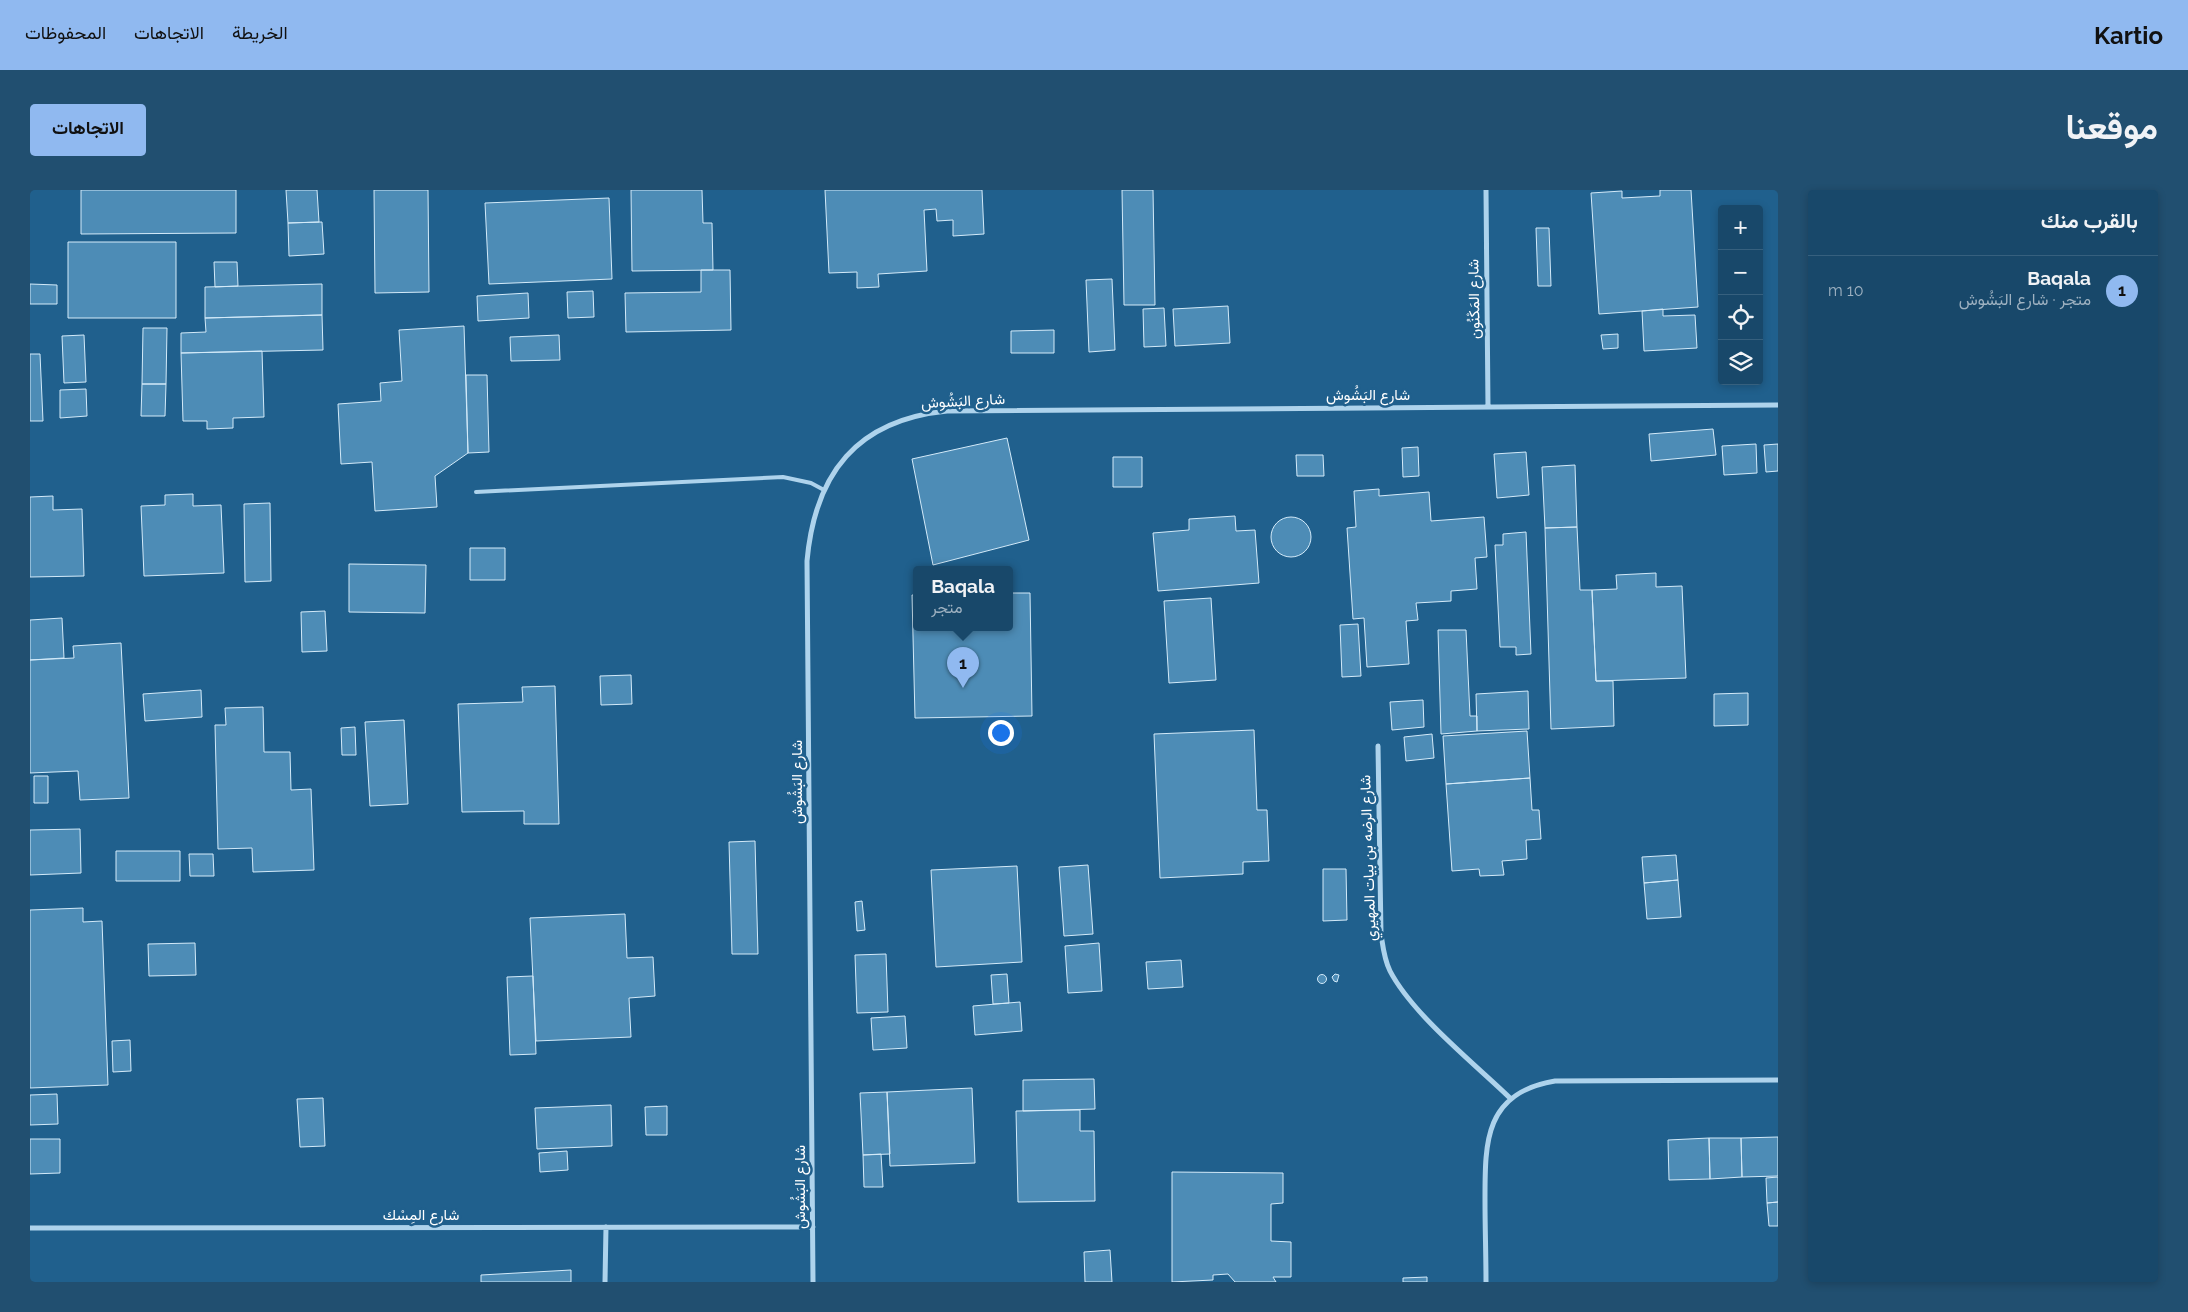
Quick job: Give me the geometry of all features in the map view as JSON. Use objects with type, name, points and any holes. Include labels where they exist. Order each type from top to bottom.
[{"type":"street","name":"شارع المَكْنُون","points":[[1486,190],[1488,407]]},
{"type":"street","name":"شارع البَشُوش","points":[[813,1282],[808,561],[812,526],[824,490],[842,460],[859,443],[879,429],[901,420],[924,414],[957,411],[1778,404]]},
{"type":"street","name":"شارع الرضه بن بيات المهيري","points":[[1378,746],[1381,934],[1384,954],[1390,970],[1416,1007],[1511,1099]]},
{"type":"street","points":[[1486,1282],[1485,1156],[1492,1124],[1511,1099],[1539,1084],[1555,1081],[1778,1080]]},
{"type":"street","points":[[605,1282],[606,1227]]},
{"type":"street","name":"شارع المِسْك","points":[[30,1228],[813,1227]]},
{"type":"lane","points":[[476,492],[783,476],[811,483],[824,490]]},
{"type":"building","points":[[81,190],[236,190],[236,233],[81,234]]},
{"type":"building","points":[[286,190],[317,190],[319,222],[288,223]]},
{"type":"building","points":[[374,190],[428,190],[429,292],[375,293]]},
{"type":"building","points":[[631,190],[702,190],[703,223],[712,223],[713,270],[632,271]]},
{"type":"building","points":[[825,190],[982,190],[984,234],[953,236],[953,220],[937,221],[936,209],[924,210],[927,271],[878,274],[879,287],[857,288],[857,272],[829,273]]},
{"type":"building","points":[[1122,190],[1153,190],[1155,305],[1124,305]]},
{"type":"building","points":[[1660,190],[1691,190],[1698,307],[1599,314],[1591,193],[1622,191],[1622,198],[1660,196]]},
{"type":"building","points":[[609,198],[612,279],[489,284],[485,203]]},
{"type":"building","points":[[322,222],[324,254],[289,256],[288,223]]},
{"type":"building","points":[[1536,228],[1549,228],[1551,286],[1538,286]]},
{"type":"building","points":[[68,242],[176,242],[176,318],[68,318]]},
{"type":"building","points":[[214,262],[237,262],[238,286],[215,287]]},
{"type":"building","points":[[701,270],[730,270],[731,330],[626,332],[625,293],[701,292]]},
{"type":"building","points":[[1112,279],[1115,350],[1089,352],[1086,280]]},
{"type":"building","points":[[30,284],[57,285],[57,304],[30,304]]},
{"type":"building","points":[[322,284],[322,315],[205,318],[205,287]]},
{"type":"building","points":[[593,291],[594,317],[568,318],[567,292]]},
{"type":"building","points":[[528,293],[529,318],[478,321],[477,296]]},
{"type":"building","points":[[1228,306],[1230,343],[1175,346],[1173,309]]},
{"type":"building","points":[[1164,308],[1166,346],[1144,347],[1143,309]]},
{"type":"building","points":[[1663,309],[1663,316],[1695,315],[1697,348],[1644,351],[1642,311]]},
{"type":"building","points":[[322,315],[323,350],[181,353],[181,333],[206,332],[205,318]]},
{"type":"building","points":[[464,326],[468,453],[435,476],[437,507],[375,511],[372,462],[341,464],[338,404],[381,401],[380,383],[402,381],[399,330]]},
{"type":"building","points":[[143,328],[167,328],[166,384],[142,384]]},
{"type":"building","points":[[1054,330],[1054,353],[1011,353],[1011,331]]},
{"type":"building","points":[[1618,334],[1618,348],[1603,349],[1601,335]]},
{"type":"building","points":[[84,335],[86,382],[64,383],[62,336]]},
{"type":"building","points":[[559,335],[560,360],[511,361],[510,337]]},
{"type":"building","points":[[262,351],[264,417],[233,418],[233,428],[207,429],[207,421],[183,421],[181,353]]},
{"type":"building","points":[[30,354],[40,354],[43,421],[30,421]]},
{"type":"building","points":[[466,375],[487,375],[489,452],[468,453]]},
{"type":"building","points":[[142,384],[166,384],[165,416],[141,416]]},
{"type":"building","points":[[86,389],[87,416],[60,418],[60,390]]},
{"type":"building","points":[[1713,429],[1716,455],[1651,461],[1649,434]]},
{"type":"building","points":[[1007,438],[1029,540],[933,565],[912,459]]},
{"type":"building","points":[[1756,444],[1757,473],[1724,475],[1722,446]]},
{"type":"building","points":[[1778,444],[1778,471],[1766,472],[1764,445]]},
{"type":"building","points":[[1418,447],[1419,476],[1403,477],[1402,448]]},
{"type":"building","points":[[1526,452],[1529,495],[1497,498],[1494,454]]},
{"type":"building","points":[[1296,455],[1323,455],[1324,476],[1297,476]]},
{"type":"building","points":[[1113,457],[1142,457],[1142,487],[1113,487]]},
{"type":"building","points":[[1575,465],[1577,527],[1545,528],[1542,467]]},
{"type":"building","points":[[1379,489],[1379,496],[1429,492],[1431,521],[1484,517],[1487,557],[1475,558],[1477,589],[1451,591],[1451,601],[1416,603],[1418,620],[1406,621],[1409,664],[1367,667],[1364,618],[1353,619],[1347,528],[1356,527],[1354,491]]},
{"type":"building","points":[[193,494],[193,506],[221,505],[224,573],[144,576],[141,506],[165,505],[165,495]]},
{"type":"building","points":[[53,496],[53,510],[82,509],[84,576],[30,577],[30,497]]},
{"type":"building","points":[[270,503],[271,581],[245,582],[244,504]]},
{"type":"building","points":[[1235,516],[1236,531],[1255,530],[1259,583],[1158,591],[1153,533],[1189,530],[1189,519]]},
{"type":"building","points":[[1295,517],[1302,520],[1308,526],[1311,537],[1310,545],[1302,554],[1295,557],[1287,557],[1280,554],[1272,545],[1271,533],[1274,526],[1283,518]]},
{"type":"building","points":[[1577,527],[1580,590],[1592,590],[1596,681],[1613,681],[1614,726],[1551,729],[1545,528]]},
{"type":"building","points":[[1526,532],[1531,654],[1516,655],[1516,647],[1500,647],[1495,545],[1503,545],[1503,534]]},
{"type":"building","points":[[470,548],[505,548],[505,580],[470,580]]},
{"type":"building","points":[[349,564],[426,565],[425,613],[349,612]]},
{"type":"building","points":[[1656,573],[1656,587],[1682,586],[1686,678],[1596,681],[1592,590],[1617,589],[1616,575]]},
{"type":"building","points":[[1013,593],[1030,593],[1032,716],[915,718],[912,595],[913,631],[1013,631]]},
{"type":"building","points":[[1211,598],[1216,680],[1169,683],[1164,601]]},
{"type":"building","points":[[325,611],[327,651],[302,652],[301,612]]},
{"type":"building","points":[[62,618],[64,658],[30,660],[30,620]]},
{"type":"building","points":[[1358,624],[1361,676],[1342,677],[1340,625]]},
{"type":"building","points":[[1438,630],[1466,630],[1470,716],[1477,716],[1477,731],[1441,734]]},
{"type":"building","points":[[121,643],[129,798],[80,800],[78,771],[30,773],[30,660],[74,658],[73,646]]},
{"type":"building","points":[[631,675],[632,704],[601,705],[600,676]]},
{"type":"building","points":[[555,686],[559,824],[524,824],[524,811],[462,812],[458,704],[523,702],[522,687]]},
{"type":"building","points":[[201,690],[202,717],[145,721],[143,694]]},
{"type":"building","points":[[1528,691],[1529,729],[1477,731],[1476,694]]},
{"type":"building","points":[[1748,693],[1748,725],[1714,726],[1714,694]]},
{"type":"building","points":[[1423,700],[1424,727],[1392,730],[1390,702]]},
{"type":"building","points":[[263,707],[264,752],[290,752],[291,790],[311,789],[314,870],[253,872],[252,848],[218,849],[215,725],[226,725],[225,708]]},
{"type":"building","points":[[404,720],[408,804],[370,806],[365,722]]},
{"type":"building","points":[[355,727],[356,755],[342,755],[341,728]]},
{"type":"building","points":[[1254,730],[1257,810],[1267,810],[1269,861],[1243,862],[1243,874],[1160,878],[1154,734]]},
{"type":"building","points":[[1527,731],[1530,778],[1446,784],[1443,736]]},
{"type":"building","points":[[1432,734],[1434,758],[1406,761],[1404,737]]},
{"type":"building","points":[[34,776],[48,776],[48,803],[34,803]]},
{"type":"building","points":[[1530,778],[1532,810],[1539,810],[1541,839],[1526,840],[1527,859],[1502,861],[1504,875],[1480,876],[1479,869],[1452,871],[1446,784]]},
{"type":"building","points":[[80,829],[81,873],[30,875],[30,830]]},
{"type":"building","points":[[755,841],[758,954],[732,954],[729,842]]},
{"type":"building","points":[[116,851],[180,851],[180,881],[116,881]]},
{"type":"building","points":[[189,854],[213,854],[214,876],[190,876]]},
{"type":"building","points":[[1676,855],[1678,880],[1644,883],[1642,857]]},
{"type":"building","points":[[1088,865],[1093,934],[1064,936],[1059,867]]},
{"type":"building","points":[[1017,866],[1022,962],[936,967],[931,870]]},
{"type":"building","points":[[1323,869],[1346,869],[1347,920],[1323,921]]},
{"type":"building","points":[[1678,880],[1681,917],[1647,919],[1644,883]]},
{"type":"building","points":[[862,901],[865,930],[857,931],[855,902]]},
{"type":"building","points":[[83,908],[83,922],[102,921],[108,1085],[30,1088],[30,910]]},
{"type":"building","points":[[625,914],[627,958],[653,957],[655,996],[629,998],[631,1037],[536,1041],[530,918]]},
{"type":"building","points":[[195,943],[196,975],[149,976],[148,944]]},
{"type":"building","points":[[1099,943],[1102,991],[1068,993],[1065,946]]},
{"type":"building","points":[[886,954],[888,1012],[857,1013],[855,955]]},
{"type":"building","points":[[1181,960],[1183,987],[1148,989],[1146,962]]},
{"type":"building","points":[[1007,974],[1009,1003],[993,1004],[991,975]]},
{"type":"building","points":[[1322,974],[1327,979],[1322,984],[1317,979]]},
{"type":"building","points":[[1335,974],[1339,975],[1337,982],[1332,977]]},
{"type":"building","points":[[533,976],[536,1054],[510,1055],[507,977]]},
{"type":"building","points":[[1020,1002],[1022,1031],[975,1035],[973,1006]]},
{"type":"building","points":[[905,1016],[907,1048],[873,1050],[871,1018]]},
{"type":"building","points":[[130,1040],[131,1071],[113,1072],[112,1041]]},
{"type":"building","points":[[1094,1079],[1095,1109],[1023,1111],[1023,1080]]},
{"type":"building","points":[[972,1088],[975,1163],[890,1166],[887,1092]]},
{"type":"building","points":[[887,1092],[890,1154],[863,1155],[860,1093]]},
{"type":"building","points":[[57,1094],[58,1124],[30,1125],[30,1095]]},
{"type":"building","points":[[323,1098],[325,1146],[300,1147],[297,1099]]},
{"type":"building","points":[[611,1105],[612,1146],[537,1149],[535,1108]]},
{"type":"building","points":[[667,1106],[667,1135],[646,1135],[645,1107]]},
{"type":"building","points":[[1080,1110],[1080,1131],[1094,1131],[1095,1201],[1018,1202],[1016,1111]]},
{"type":"building","points":[[1778,1137],[1778,1176],[1742,1177],[1741,1138]]},
{"type":"building","points":[[1709,1138],[1710,1179],[1669,1180],[1668,1140]]},
{"type":"building","points":[[1709,1138],[1741,1138],[1742,1177],[1710,1179]]},
{"type":"building","points":[[30,1139],[60,1139],[60,1173],[30,1174]]},
{"type":"building","points":[[567,1151],[568,1170],[540,1172],[539,1153]]},
{"type":"building","points":[[881,1154],[883,1187],[864,1187],[863,1155]]},
{"type":"building","points":[[1172,1172],[1283,1173],[1283,1203],[1271,1204],[1271,1241],[1291,1242],[1291,1277],[1273,1277],[1276,1282],[1235,1282],[1228,1274],[1213,1275],[1213,1280],[1172,1282]]},
{"type":"building","points":[[1778,1177],[1778,1202],[1767,1203],[1766,1178]]},
{"type":"building","points":[[1778,1202],[1778,1226],[1769,1226],[1767,1203]]},
{"type":"building","points":[[1110,1250],[1112,1282],[1085,1282],[1084,1252]]},
{"type":"building","points":[[571,1270],[571,1282],[481,1282],[481,1275]]},
{"type":"building","points":[[1427,1277],[1427,1282],[1403,1282],[1403,1278]]},
{"type":"place","name":"Baqala","points":[[963,688]]}]
